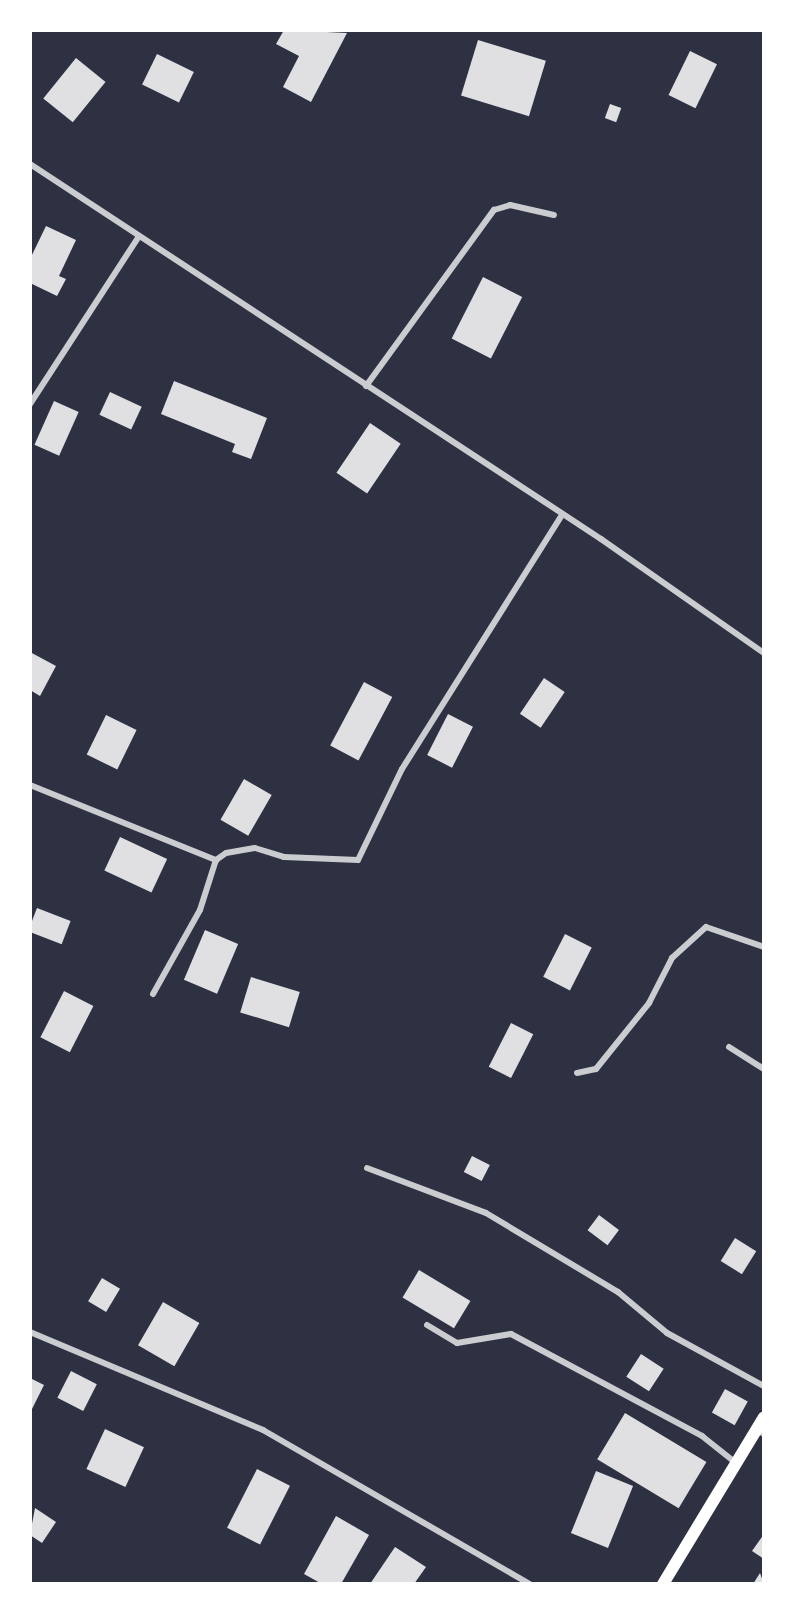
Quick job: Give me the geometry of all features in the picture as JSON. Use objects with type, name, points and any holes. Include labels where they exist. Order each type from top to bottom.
[{"type":"main road","points":[[663,1584],[736,1463],[760,1432],[764,1417]]},
{"type":"street","points":[[30,164],[562,515],[764,653]]},
{"type":"street","points":[[366,386],[494,210],[510,205],[554,215]]},
{"type":"street","points":[[30,404],[138,236]]},
{"type":"street","points":[[30,785],[216,860],[255,848],[284,857],[358,860],[402,769],[562,515]]},
{"type":"street","points":[[153,994],[200,910],[216,860]]},
{"type":"street","points":[[577,1073],[596,1069],[649,1003],[672,958],[706,927],[764,947]]},
{"type":"street","points":[[729,1047],[764,1069]]},
{"type":"street","points":[[367,1168],[486,1213],[618,1292],[667,1334],[764,1386]]},
{"type":"street","points":[[427,1325],[457,1343],[511,1334],[702,1436],[736,1463]]},
{"type":"street","points":[[30,1332],[263,1430],[530,1584]]},
{"type":"building","points":[[284,30],[347,33],[311,102],[283,87],[299,56],[276,44]]},
{"type":"building","points":[[478,40],[546,61],[529,116],[461,95]]},
{"type":"building","points":[[690,51],[717,64],[695,108],[669,95]]},
{"type":"building","points":[[157,54],[194,72],[179,103],[142,85]]},
{"type":"building","points":[[76,58],[106,82],[73,122],[43,98]]},
{"type":"building","points":[[610,104],[621,108],[616,122],[605,118]]},
{"type":"building","points":[[46,226],[76,240],[59,276],[66,279],[57,296],[30,283],[30,259]]},
{"type":"building","points":[[483,277],[522,297],[491,358],[452,338]]},
{"type":"building","points":[[174,381],[267,418],[251,459],[232,452],[235,444],[161,414]]},
{"type":"building","points":[[110,392],[142,407],[131,429],[99,415]]},
{"type":"building","points":[[54,401],[79,412],[59,456],[34,445]]},
{"type":"building","points":[[370,423],[401,444],[367,493],[336,473]]},
{"type":"building","points":[[30,652],[56,666],[40,696],[30,690]]},
{"type":"building","points":[[544,678],[565,692],[541,728],[520,714]]},
{"type":"building","points":[[364,682],[392,697],[358,761],[330,746]]},
{"type":"building","points":[[448,714],[473,727],[452,768],[427,755]]},
{"type":"building","points":[[106,715],[137,730],[117,769],[87,755]]},
{"type":"building","points":[[244,779],[272,795],[248,836],[221,820]]},
{"type":"building","points":[[120,837],[167,859],[151,893],[104,871]]},
{"type":"building","points":[[37,908],[71,921],[62,944],[30,932]]},
{"type":"building","points":[[205,930],[238,944],[217,994],[184,980]]},
{"type":"building","points":[[565,934],[592,948],[570,990],[543,977]]},
{"type":"building","points":[[251,977],[300,992],[289,1027],[240,1012]]},
{"type":"building","points":[[64,991],[93,1006],[70,1052],[40,1037]]},
{"type":"building","points":[[511,1023],[533,1034],[511,1078],[489,1067]]},
{"type":"building","points":[[472,1156],[490,1165],[482,1181],[464,1172]]},
{"type":"building","points":[[599,1215],[619,1230],[608,1245],[588,1230]]},
{"type":"building","points":[[735,1238],[756,1251],[742,1274],[721,1261]]},
{"type":"building","points":[[419,1270],[470,1301],[454,1328],[403,1297]]},
{"type":"building","points":[[102,1278],[120,1289],[106,1312],[88,1301]]},
{"type":"building","points":[[163,1302],[199,1323],[174,1366],[138,1345]]},
{"type":"building","points":[[641,1354],[664,1369],[649,1391],[626,1377]]},
{"type":"building","points":[[71,1371],[97,1384],[83,1411],[57,1398]]},
{"type":"building","points":[[30,1378],[44,1385],[32,1409],[30,1408]]},
{"type":"building","points":[[725,1389],[748,1402],[735,1425],[712,1413]]},
{"type":"building","points":[[625,1413],[706,1462],[679,1508],[597,1459]]},
{"type":"building","points":[[105,1429],[144,1447],[125,1487],[86,1469]]},
{"type":"building","points":[[257,1469],[290,1486],[260,1545],[227,1528]]},
{"type":"building","points":[[596,1471],[633,1486],[608,1548],[571,1533]]},
{"type":"building","points":[[35,1508],[56,1522],[42,1543],[30,1535]]},
{"type":"building","points":[[336,1516],[369,1535],[341,1584],[322,1584],[304,1574]]},
{"type":"building","points":[[764,1534],[764,1559],[752,1551]]},
{"type":"building","points":[[395,1547],[426,1567],[414,1584],[370,1584]]},
{"type":"building","points":[[760,1573],[764,1584],[753,1584]]}]
